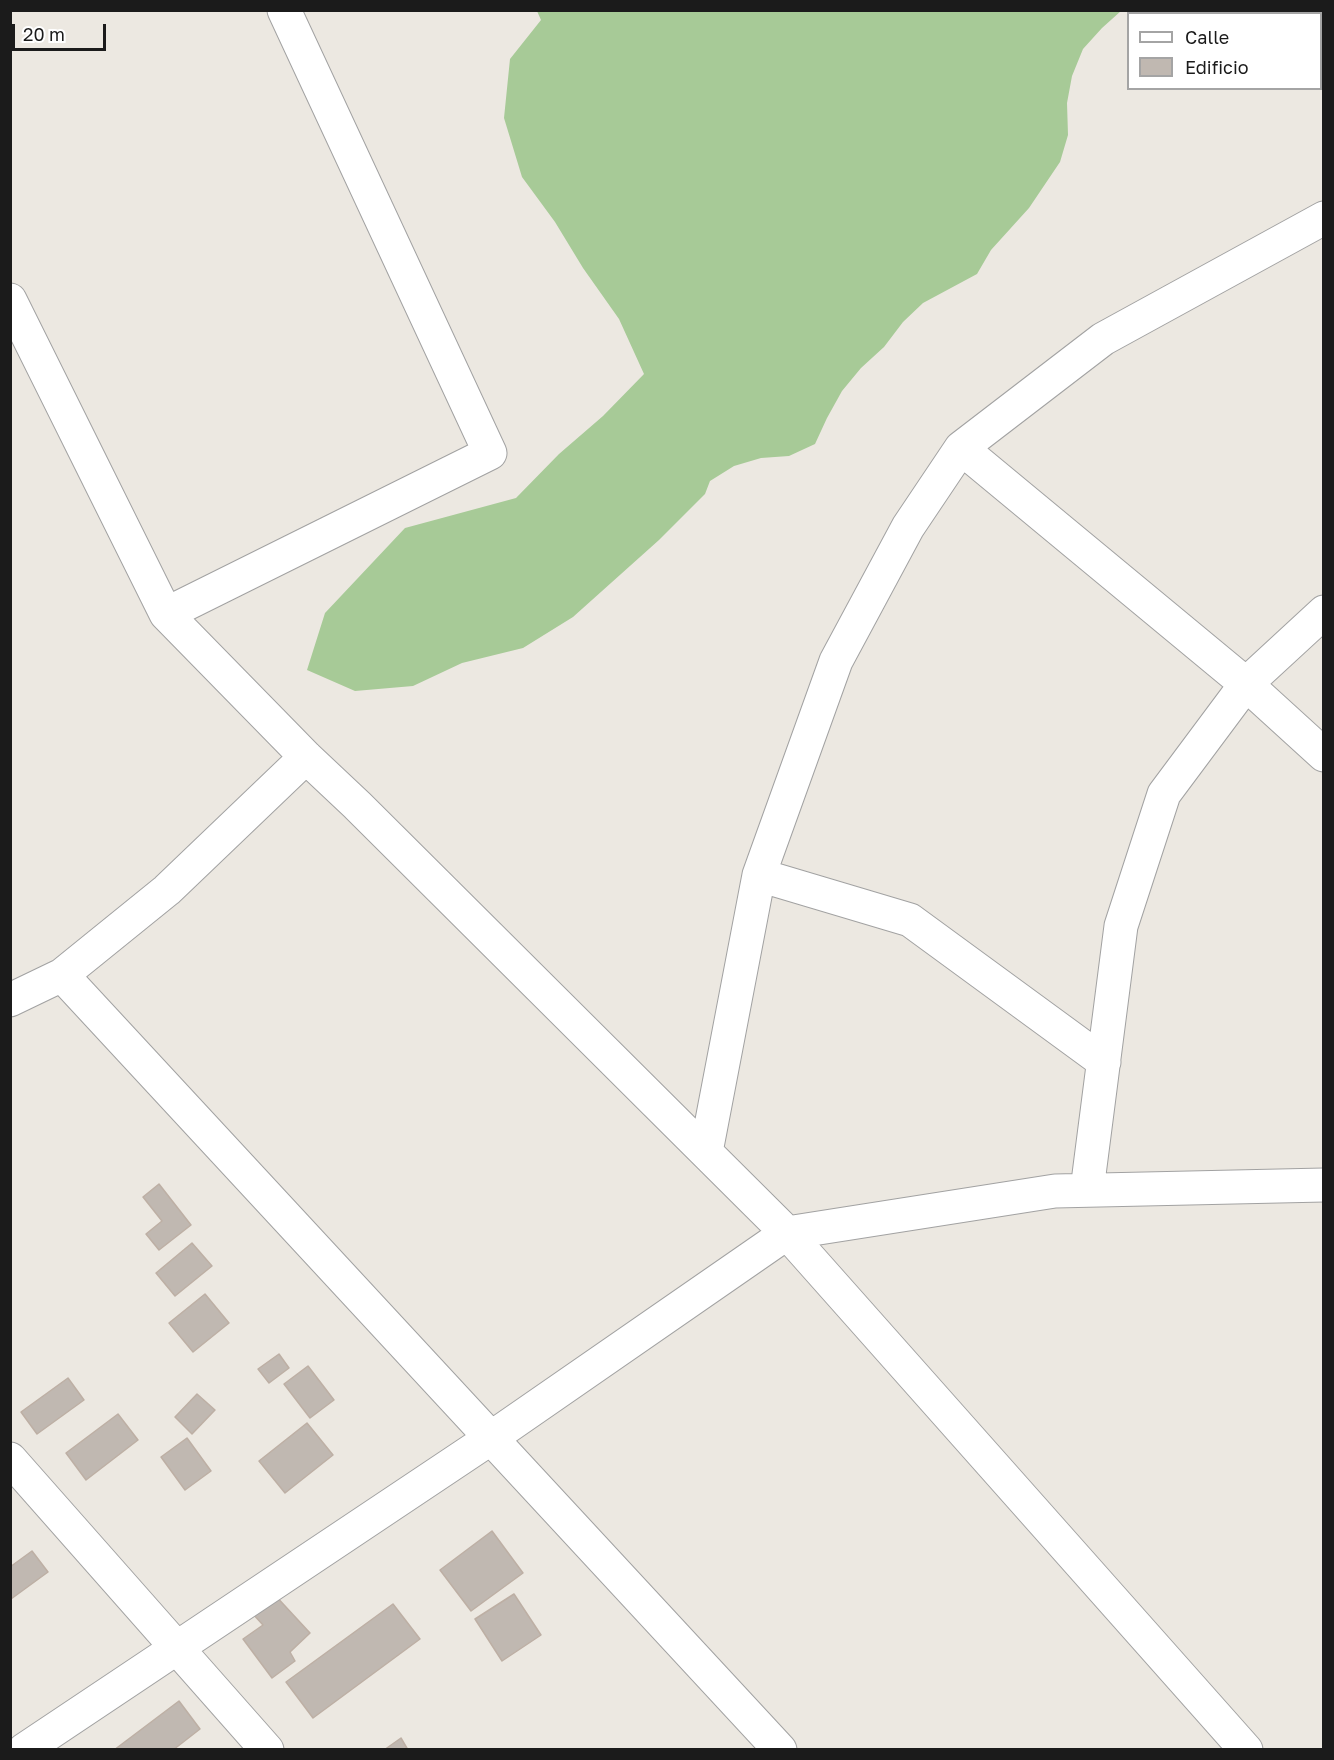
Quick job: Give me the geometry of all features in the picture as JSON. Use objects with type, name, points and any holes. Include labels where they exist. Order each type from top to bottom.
[{"type":"street","points":[[166,614],[490,453],[284,10]]},
{"type":"street","points":[[706,1152],[759,875],[836,661],[908,527],[961,448],[1103,339],[1323,218]]},
{"type":"street","points":[[10,300],[166,614],[306,757],[787,1233],[1245,1749]]},
{"type":"street","points":[[961,448],[1246,684],[1323,755]]},
{"type":"street","points":[[1087,1190],[1121,926],[1164,794],[1246,684],[1323,612]]},
{"type":"street","points":[[10,1000],[62,975],[167,890],[306,757]]},
{"type":"street","points":[[759,875],[910,920],[1104,1062]]},
{"type":"street","points":[[62,975],[780,1749]]},
{"type":"street","points":[[24,1749],[492,1438],[787,1233],[1055,1191],[1323,1185]]},
{"type":"street","points":[[10,1459],[267,1749]]},
{"type":"green space","points":[[537,11],[1121,11],[1083,49],[1072,76],[1067,103],[1068,135],[1060,162],[1029,208],[991,250],[977,274],[923,303],[903,322],[884,347],[861,368],[842,391],[815,444],[789,456],[761,458],[734,466],[710,481],[705,494],[659,540],[573,617],[523,648],[462,663],[413,686],[355,691],[307,670],[325,613],[405,528],[516,498],[644,374],[619,319],[583,268],[555,222],[522,177],[504,118],[510,59],[541,20]]},
{"type":"building","points":[[159,1184],[191,1225],[159,1250],[146,1234],[162,1221],[143,1197]]},
{"type":"building","points":[[192,1243],[212,1266],[175,1296],[156,1273]]},
{"type":"building","points":[[205,1294],[229,1323],[193,1352],[169,1323]]},
{"type":"building","points":[[279,1354],[289,1368],[269,1383],[258,1369]]},
{"type":"building","points":[[308,1366],[334,1400],[310,1418],[284,1384]]},
{"type":"building","points":[[68,1378],[84,1400],[37,1434],[21,1412]]},
{"type":"building","points":[[197,1394],[215,1410],[192,1434],[175,1417]]},
{"type":"building","points":[[118,1414],[138,1440],[86,1480],[66,1453]]},
{"type":"building","points":[[307,1423],[333,1455],[285,1493],[259,1461]]},
{"type":"building","points":[[187,1438],[211,1471],[185,1490],[161,1457]]},
{"type":"building","points":[[492,1531],[523,1573],[471,1611],[440,1570]]},
{"type":"building","points":[[32,1551],[48,1572],[11,1599],[10,1567]]},
{"type":"building","points":[[273,1593],[310,1633],[290,1652],[295,1661],[272,1678],[243,1639],[263,1625],[252,1613]]},
{"type":"building","points":[[514,1594],[541,1635],[502,1661],[475,1619]]},
{"type":"building","points":[[393,1604],[420,1639],[313,1718],[286,1682]]},
{"type":"building","points":[[179,1701],[200,1729],[173,1750],[114,1750]]},
{"type":"building","points":[[401,1738],[408,1750],[384,1750]]}]
